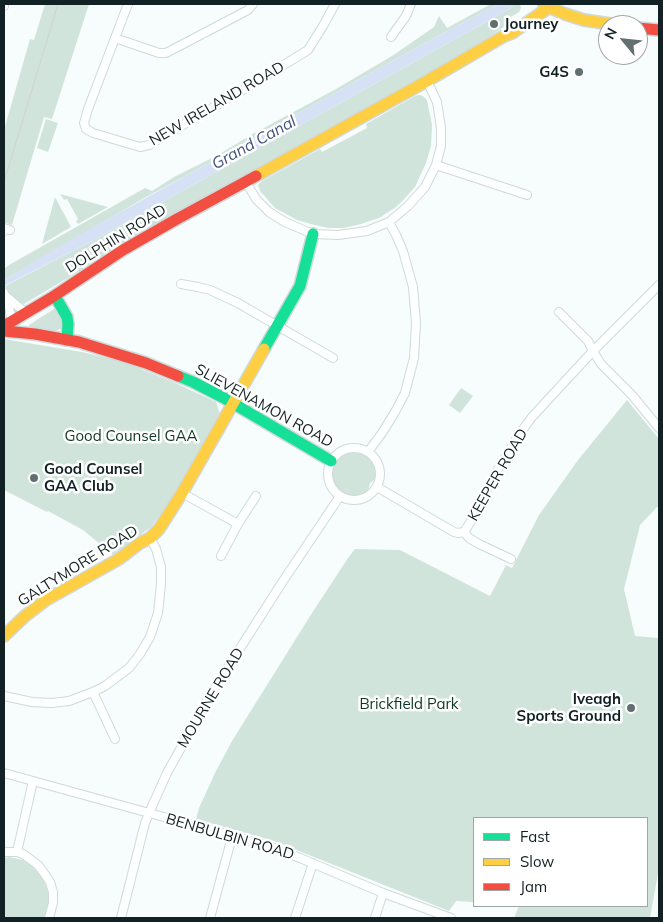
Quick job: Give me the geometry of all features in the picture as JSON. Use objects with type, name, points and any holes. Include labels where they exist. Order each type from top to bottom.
[{"type":"street","name":"NEW IRELAND ROAD","points":[[128,4],[85,116],[84,126],[93,133],[144,147],[308,50],[335,4]]},
{"type":"street","points":[[115,38],[166,54],[248,10],[253,4]]},
{"type":"street","points":[[391,37],[406,16],[411,4]]},
{"type":"street","points":[[547,5],[565,14],[598,22]]},
{"type":"street","name":"DOLPHIN ROAD","points":[[8,324],[55,296],[123,250],[512,33],[547,5]]},
{"type":"street","points":[[246,182],[256,199],[269,212],[313,234],[338,235],[367,231],[389,222],[408,206],[425,187],[436,165],[441,146],[441,128],[437,102],[428,81]]},
{"type":"street","points":[[436,165],[527,195]]},
{"type":"street","points":[[368,452],[391,419],[405,393],[414,358],[416,323],[413,287],[402,251],[389,222]]},
{"type":"street","name":"GALTYMORE ROAD","points":[[4,636],[25,616],[46,600],[114,562],[150,538],[162,524],[182,493],[300,286],[313,234]]},
{"type":"street","points":[[181,284],[198,286],[238,303],[333,358]]},
{"type":"street","name":"KEEPER ROAD","points":[[464,532],[518,436],[548,398],[659,285]]},
{"type":"street","points":[[4,294],[26,313]]},
{"type":"street","points":[[4,294],[8,324]]},
{"type":"street","points":[[55,296],[67,317],[67,340]]},
{"type":"street","points":[[559,312],[588,341],[601,364],[632,395],[659,428]]},
{"type":"street","name":"SLIEVENAMON ROAD","points":[[4,331],[67,340],[146,363],[192,382],[233,403],[331,461]]},
{"type":"street","points":[[357,448],[368,452],[373,455],[379,465],[380,476],[377,488],[363,499],[351,500],[340,496],[335,492],[330,483],[328,472],[331,461],[345,449],[357,448]]},
{"type":"street","points":[[377,488],[454,532],[464,532],[478,544],[511,560]]},
{"type":"street","points":[[182,493],[238,524]]},
{"type":"street","points":[[221,556],[256,496]]},
{"type":"street","name":"MOURNE ROAD","points":[[121,918],[149,813],[172,765],[209,697],[340,496]]},
{"type":"street","points":[[4,696],[32,702],[52,703],[68,701],[105,686],[129,668],[140,654],[150,636],[158,613],[162,584],[161,567],[156,548],[150,538]]},
{"type":"street","points":[[93,692],[115,740]]},
{"type":"street","name":"BENBULBIN ROAD","points":[[4,773],[269,846],[383,893],[452,918]]},
{"type":"street","points":[[17,852],[34,781]]},
{"type":"street","points":[[210,918],[232,837]]},
{"type":"street","points":[[4,852],[17,852],[29,858],[38,865],[50,882],[53,898],[49,918]]},
{"type":"street","points":[[295,918],[313,864]]},
{"type":"street","points":[[375,918],[383,893]]},
{"type":"green space","points":[[45,4],[89,4],[52,119],[44,117],[12,225],[4,222],[4,130],[30,39],[34,40]]},
{"type":"green space","points":[[491,4],[498,4],[146,197],[4,280],[4,269],[9,265],[145,188],[152,191],[174,177],[218,155],[336,89],[392,56],[434,27],[439,16],[447,28]]},
{"type":"green space","points":[[514,4],[520,4],[521,8],[519,12],[506,20],[508,24],[472,49],[113,251],[24,304],[17,302],[8,292],[5,286],[94,240],[511,8]]},
{"type":"green space","points":[[419,95],[427,100],[432,125],[431,146],[426,163],[415,187],[396,207],[379,218],[344,228],[328,228],[297,220],[275,208],[260,191],[258,185],[262,181],[320,149],[322,152],[367,128],[366,124]]},
{"type":"green space","points":[[46,119],[58,123],[48,152],[37,148]]},
{"type":"green space","points":[[60,194],[108,207],[78,224],[76,221],[78,219],[67,199],[64,200]]},
{"type":"green space","points":[[55,197],[71,227],[42,244]]},
{"type":"green space","points":[[57,309],[64,323],[62,328],[52,331],[30,328],[29,325]]},
{"type":"green space","name":"Good Counsel GAA","points":[[4,339],[82,352],[124,362],[216,402],[220,414],[168,504],[151,527],[113,555],[83,530],[4,490]]},
{"type":"green space","points":[[461,388],[473,396],[460,413],[449,405]]},
{"type":"green space","name":"Brickfield Park","points":[[627,400],[659,439],[659,505],[640,525],[624,589],[635,636],[659,638],[659,868],[650,918],[514,918],[519,907],[648,907],[648,817],[473,817],[473,902],[456,901],[449,911],[274,841],[196,819],[215,773],[232,741],[312,613],[355,549],[400,550],[490,596],[506,565],[512,568],[539,515],[578,460]]},
{"type":"green space","points":[[362,452],[370,457],[375,463],[377,472],[377,478],[370,483],[368,492],[356,497],[339,491],[331,474],[338,458],[345,453]]},
{"type":"green space","points":[[4,858],[24,860],[43,878],[48,892],[48,906],[45,918],[4,918]]},
{"type":"water","name":"Grand Canal","points":[[498,4],[514,4],[511,8],[94,240],[4,286],[4,280],[63,244]]},
{"type":"tram line","points":[[4,182],[58,4]]},
{"type":"traffic: fast","points":[[264,349],[300,286],[313,234]]},
{"type":"traffic: fast","points":[[55,296],[67,317],[67,340]]},
{"type":"traffic: fast","points":[[178,376],[224,398],[331,461]]},
{"type":"traffic: slow","points":[[256,176],[512,33],[554,4]]},
{"type":"traffic: slow","points":[[544,5],[565,14],[598,22]]},
{"type":"traffic: slow","points":[[4,636],[25,616],[46,600],[119,559],[150,538],[159,529],[182,493],[264,349]]},
{"type":"traffic: jam","points":[[648,29],[659,30]]},
{"type":"traffic: jam","points":[[4,326],[51,298],[123,250],[256,176]]},
{"type":"traffic: jam","points":[[4,331],[35,334],[79,342],[146,363],[178,376]]},
{"type":"place","name":"Journey","points":[[494,24]]},
{"type":"place","name":"G4S","points":[[579,72]]},
{"type":"place","name":"Good Counsel GAA Club","points":[[34,478]]},
{"type":"place","name":"Iveagh Sports Ground","points":[[631,708]]}]
